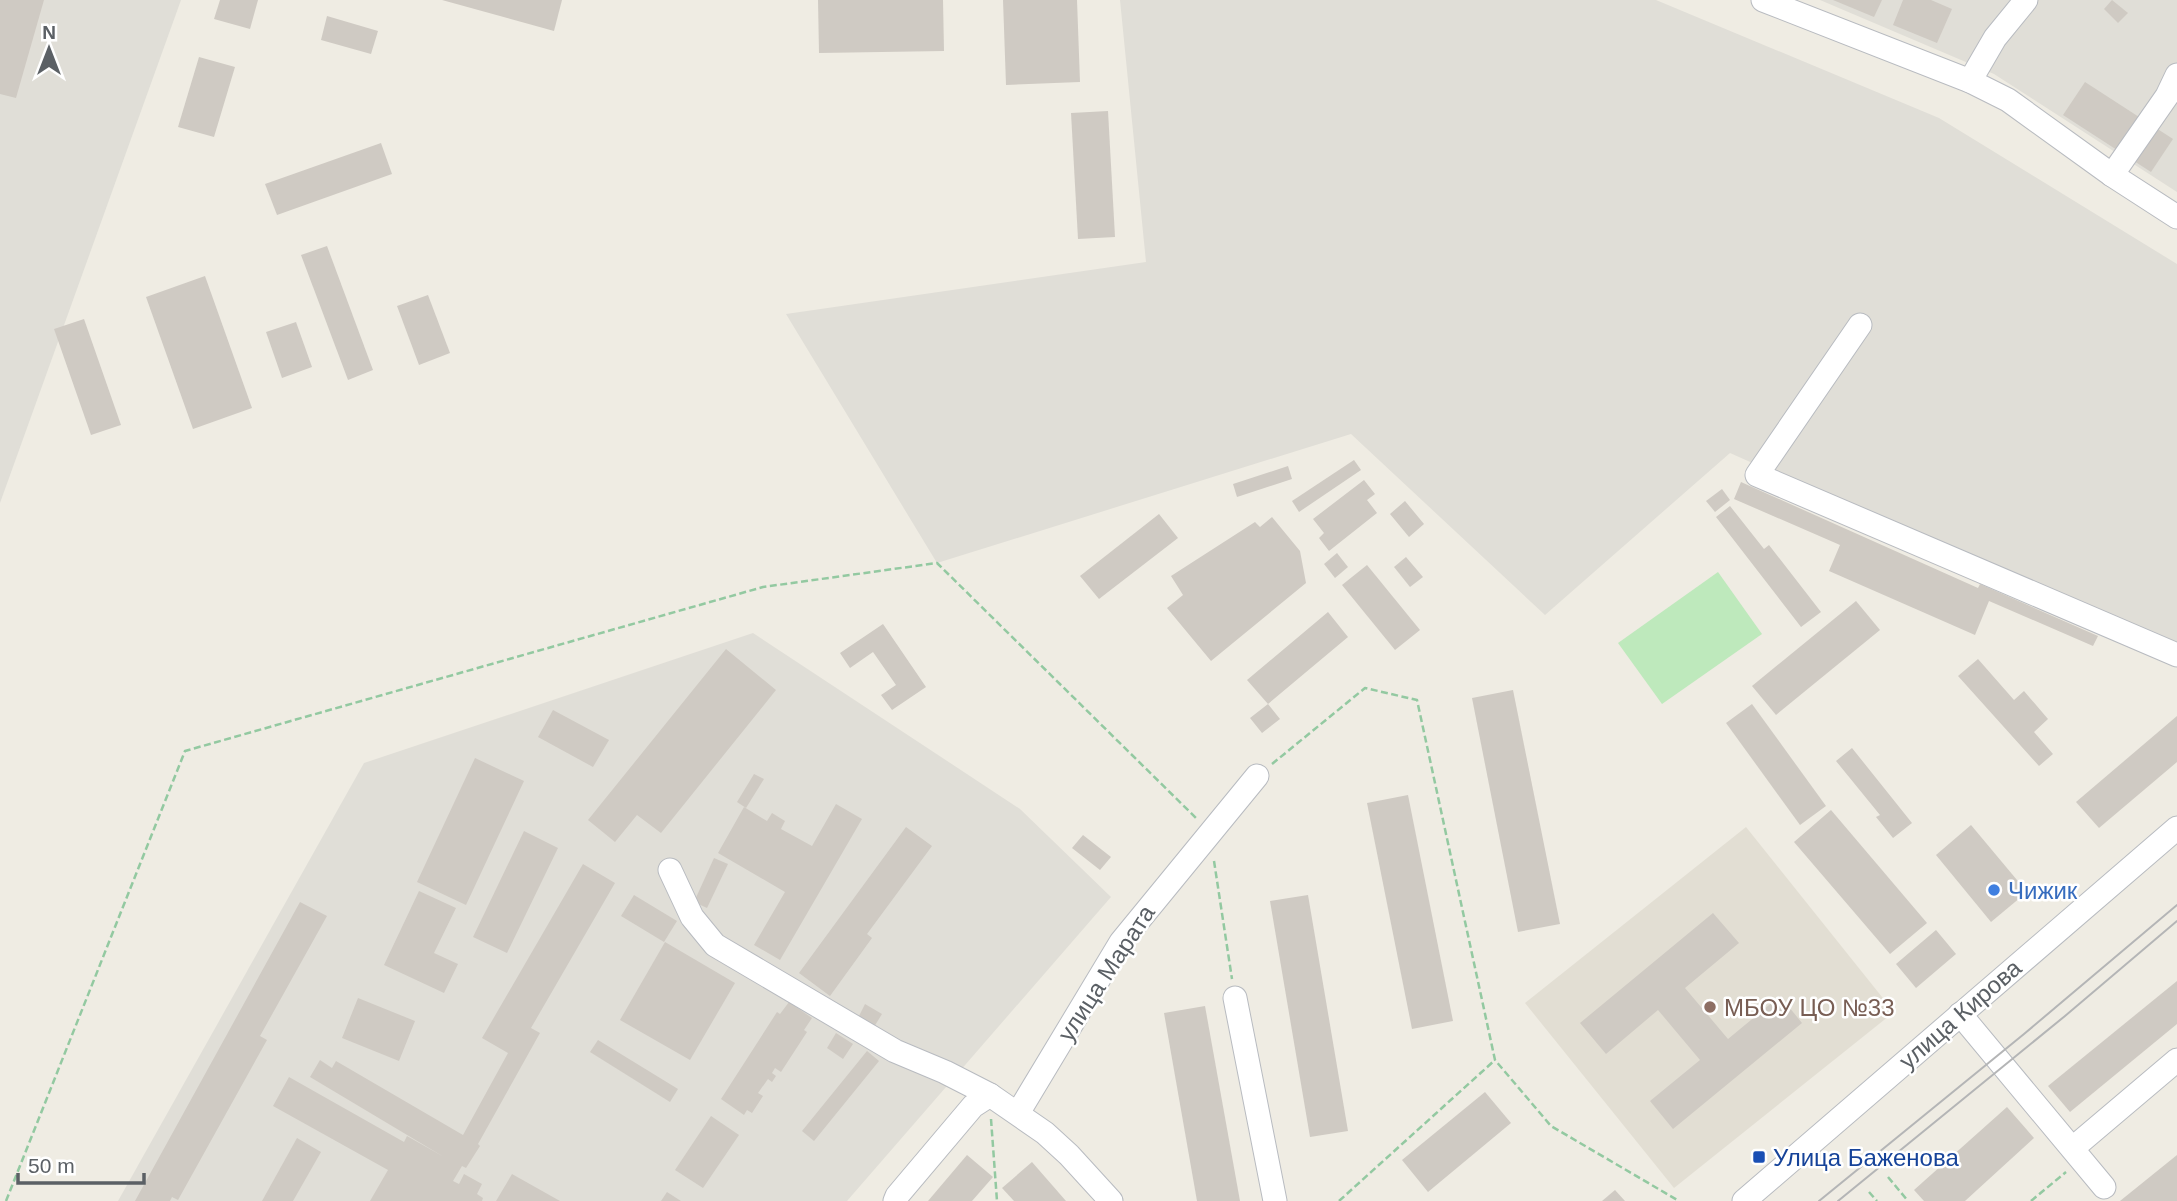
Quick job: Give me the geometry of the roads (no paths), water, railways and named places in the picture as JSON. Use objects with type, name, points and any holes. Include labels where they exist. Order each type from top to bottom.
[{"type":"street","points":[[1763,0],[1970,81],[2008,100],[2112,175],[2177,217]]},
{"type":"street","points":[[1970,81],[1995,38],[2026,0]]},
{"type":"street","points":[[2112,175],[2174,88]]},
{"type":"street","points":[[1860,326],[1757,475],[2177,655]]},
{"type":"street","name":"улица Марата","points":[[1018,1113],[1121,942],[1257,776]]},
{"type":"street","name":"улица Кирова","points":[[1744,1201],[2177,828]]},
{"type":"street","points":[[670,870],[692,917],[715,945],[895,1051],[945,1072],[1018,1113],[1069,1155],[1111,1201]]},
{"type":"street","points":[[1235,998],[1275,1201]]},
{"type":"street","points":[[1960,1014],[2104,1187]]},
{"type":"street","points":[[2077,1154],[2177,1060]]},
{"type":"street","points":[[895,1201],[897,1195],[974,1106],[990,1095]]},
{"type":"tram line","points":[[1819,1201],[2177,905]]},
{"type":"tram line","points":[[1838,1201],[2177,921]]},
{"type":"place","name":"Чижик","points":[[1994,890]]},
{"type":"place","name":"МБОУ ЦО №33","points":[[1710,1007]]},
{"type":"place","name":"Улица Баженова","points":[[1759,1157]]}]
